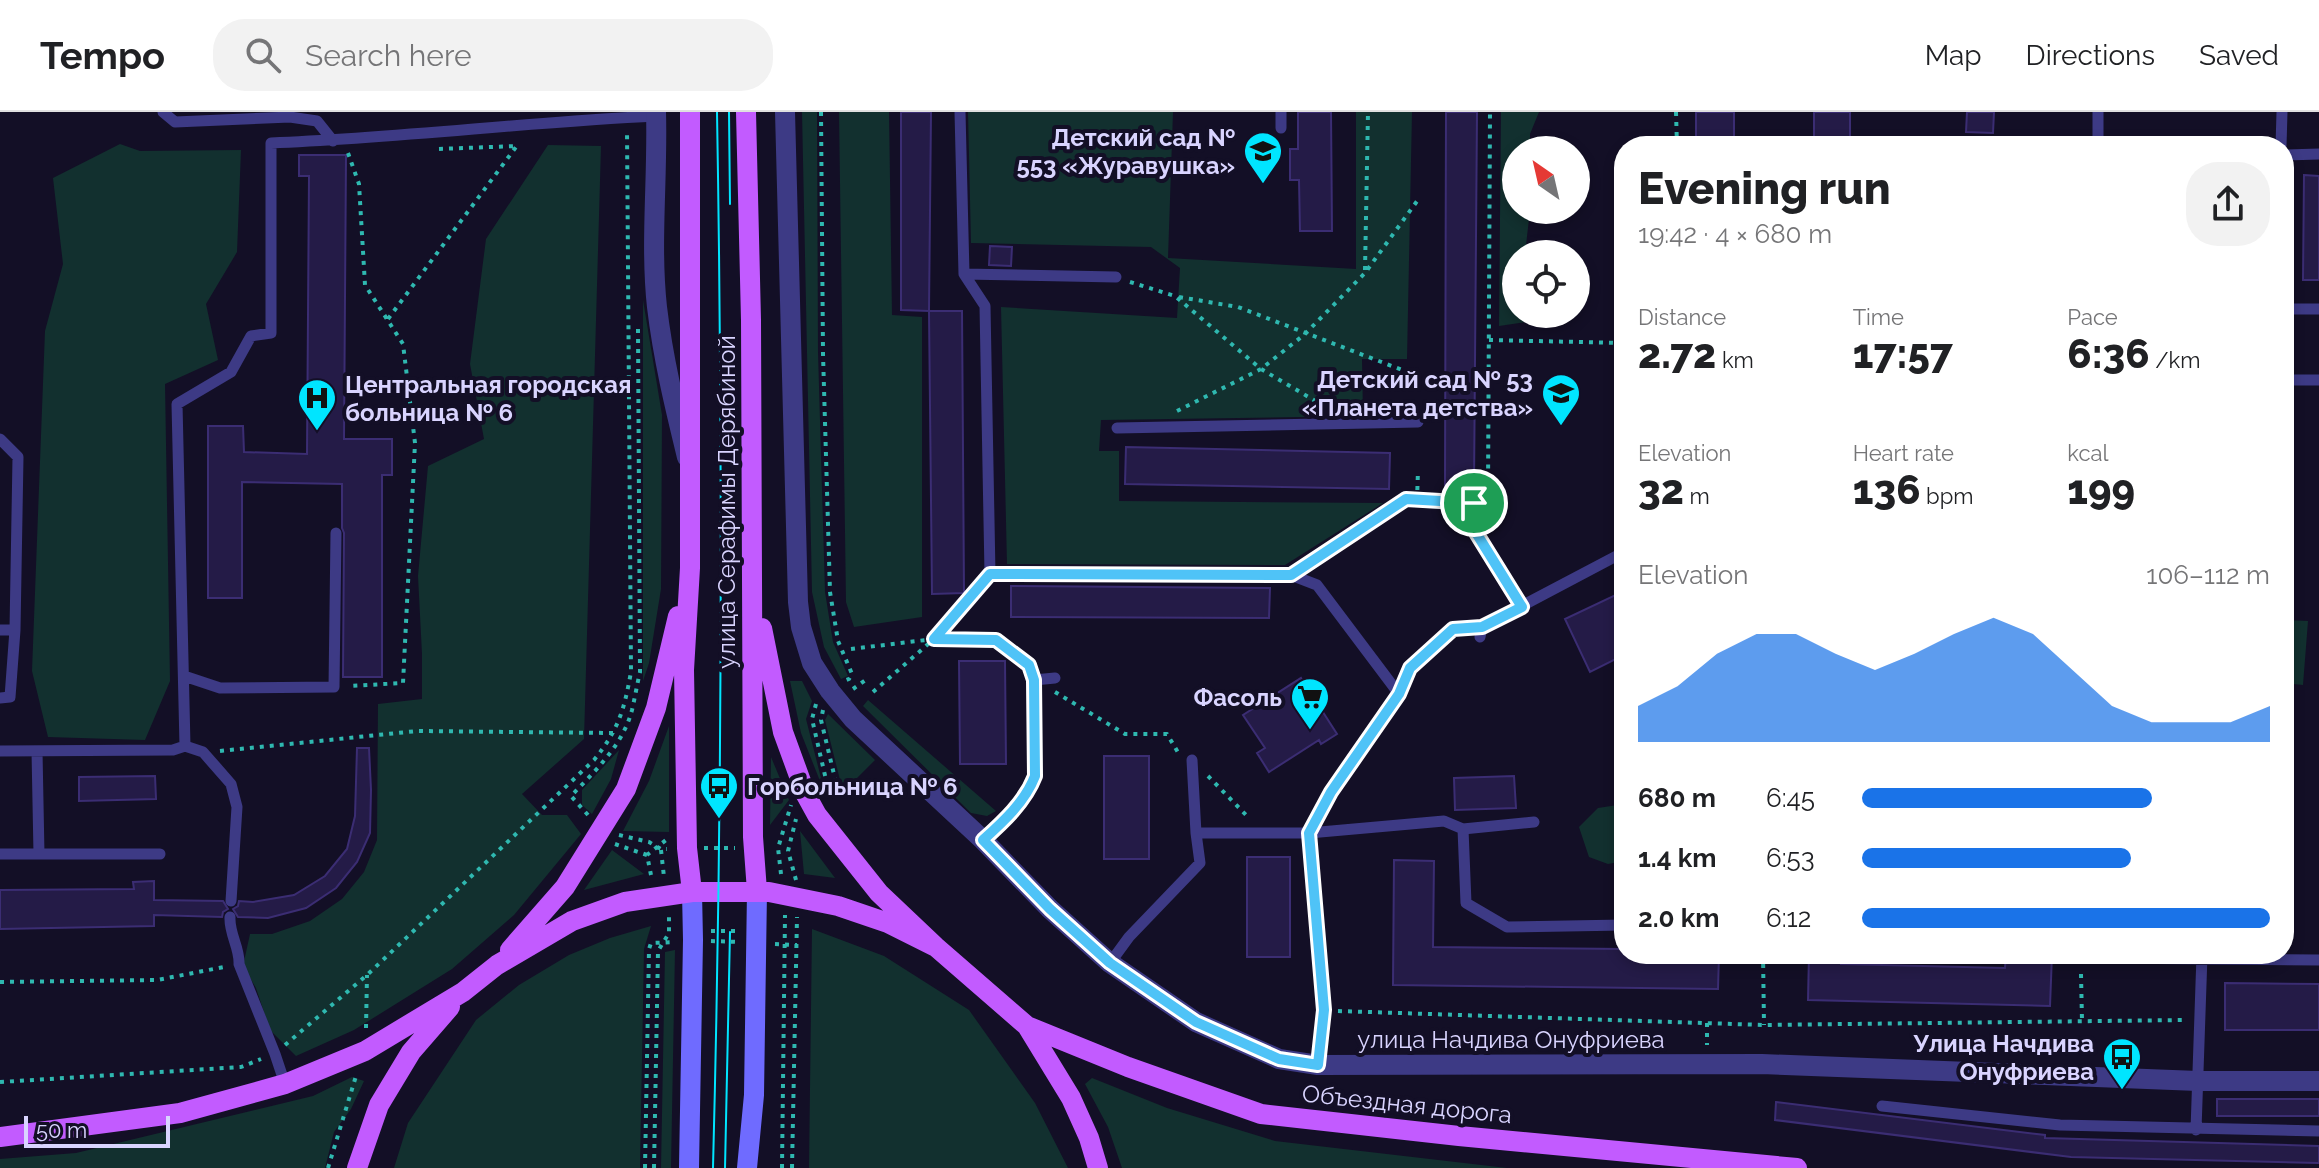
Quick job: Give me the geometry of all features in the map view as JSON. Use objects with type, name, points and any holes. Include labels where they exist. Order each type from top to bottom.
[{"type":"main road","name":"улица Серафимы Дерябиной","points":[[690,112],[691,476],[684,670],[687,848],[692,892]]},
{"type":"main road","name":"улица Серафимы Дерябиной","points":[[746,112],[757,891]]},
{"type":"main road","points":[[497,965],[565,887],[626,789],[656,708],[690,568]]},
{"type":"main road","points":[[752,573],[783,732],[806,795],[829,833],[879,893],[1027,1026],[1071,1098],[1098,1168]]},
{"type":"main road","points":[[0,1137],[180,1113],[285,1084],[365,1051],[463,992],[497,965],[572,921],[625,902],[692,892],[757,891],[838,906],[888,923],[936,947]]},
{"type":"main road","points":[[747,1168],[754,1095],[757,891]]},
{"type":"main road","points":[[689,1168],[692,892]]},
{"type":"main road","points":[[357,1168],[379,1105],[403,1065],[463,992]]},
{"type":"main road","name":"Объездная дорога","points":[[1027,1026],[1128,1067],[1261,1114],[1797,1168]]},
{"type":"street","name":"улица Начдива Онуфриева","points":[[785,112],[798,602],[801,627],[812,663],[853,719],[983,840],[1050,909],[1110,963],[1196,1022],[1279,1059],[1318,1065],[1762,1064],[2198,1081],[2319,1081]]},
{"type":"street","name":"улица Серафимы Дерябиной","points":[[656,114],[654,235],[657,306],[674,405],[691,476]]},
{"type":"lane","points":[[163,112],[175,122],[290,114],[317,121],[333,141]]},
{"type":"lane","points":[[960,112],[964,274],[985,306],[990,574],[1291,575],[1317,585],[1399,694]]},
{"type":"lane","points":[[1281,112],[1281,128]]},
{"type":"lane","points":[[2098,112],[2098,136]]},
{"type":"lane","points":[[2281,136],[2282,112]]},
{"type":"lane","points":[[185,746],[177,404],[231,372],[251,336],[271,333],[271,143],[333,141],[656,114]]},
{"type":"lane","points":[[2294,155],[2319,154]]},
{"type":"lane","points":[[964,274],[1116,277]]},
{"type":"lane","points":[[2294,309],[2319,309]]},
{"type":"lane","points":[[2294,380],[2319,380]]},
{"type":"lane","points":[[1117,428],[1418,422]]},
{"type":"lane","points":[[0,439],[18,457],[15,630],[10,697],[0,698]]},
{"type":"lane","points":[[184,676],[220,688],[334,687],[336,533]]},
{"type":"lane","points":[[1318,1065],[1324,1010],[1309,833],[1331,792],[1399,694],[1410,668],[1453,629],[1481,632],[1614,557]]},
{"type":"lane","points":[[0,630],[15,630]]},
{"type":"lane","points":[[983,840],[1007,818],[1031,788],[1035,776],[1034,680],[1055,678]]},
{"type":"lane","points":[[0,751],[173,750],[185,746],[203,752],[231,784],[237,807],[231,901]]},
{"type":"lane","points":[[37,751],[39,854]]},
{"type":"lane","points":[[1110,963],[1129,937],[1200,863],[1192,760]]},
{"type":"lane","points":[[1196,833],[1309,833],[1444,821],[1463,829],[1534,822]]},
{"type":"lane","points":[[1463,829],[1466,903],[1507,927],[1614,925]]},
{"type":"lane","points":[[0,854],[160,854]]},
{"type":"lane","points":[[230,917],[229,929],[239,964],[285,1084]]},
{"type":"lane","points":[[2294,959],[2319,960]]},
{"type":"lane","points":[[2196,1130],[2202,964]]},
{"type":"lane","points":[[1882,1106],[2060,1125],[2319,1131]]},
{"type":"path","points":[[821,112],[823,354],[830,592],[838,641],[852,674]]},
{"type":"path","points":[[1365,273],[1368,112]]},
{"type":"path","points":[[1291,575],[1406,499],[1474,503],[1488,494],[1490,112]]},
{"type":"path","points":[[1676,112],[1677,136]]},
{"type":"path","points":[[0,1082],[241,1067],[275,1054],[367,975],[555,798],[594,760],[613,733],[624,709],[631,672],[626,118]]},
{"type":"path","points":[[388,319],[533,124]]},
{"type":"path","points":[[334,687],[403,683],[415,443],[403,344],[365,285],[359,184],[347,152]]},
{"type":"path","points":[[1144,427],[1261,369],[1305,334],[1365,273],[1420,197]]},
{"type":"path","points":[[1116,277],[1175,296],[1238,307],[1418,376]]},
{"type":"path","points":[[1175,296],[1261,369],[1356,424]]},
{"type":"path","points":[[571,796],[616,745],[632,712],[640,672],[638,322]]},
{"type":"path","points":[[1489,340],[1614,343]]},
{"type":"path","points":[[1417,500],[1418,470]]},
{"type":"path","points":[[1474,503],[1475,531],[1522,607]]},
{"type":"path","points":[[873,692],[934,639],[990,574]]},
{"type":"path","points":[[851,649],[934,639],[996,640],[1029,665],[1034,680],[1125,734],[1167,734],[1178,753],[1192,760],[1264,833]]},
{"type":"path","points":[[203,752],[417,731],[613,733]]},
{"type":"path","points":[[647,855],[668,839]]},
{"type":"path","points":[[613,844],[647,855]]},
{"type":"path","points":[[661,849],[778,848]]},
{"type":"path","points":[[647,855],[651,875]]},
{"type":"path","points":[[654,1168],[658,951],[669,933],[758,938],[797,945],[792,1168]]},
{"type":"path","points":[[645,1168],[651,943],[662,944],[693,935],[758,938],[786,934],[782,1168]]},
{"type":"path","points":[[0,982],[157,980],[239,964]]},
{"type":"path","points":[[1763,964],[1764,1025]]},
{"type":"path","points":[[2081,974],[2082,1021]]},
{"type":"path","points":[[1324,1010],[1764,1025],[2200,1020]]},
{"type":"path","points":[[1707,1023],[1707,1045]]},
{"type":"green space","points":[[802,112],[817,112],[818,352],[825,592],[833,642],[848,676],[841,679],[824,647],[812,592]]},
{"type":"green space","points":[[839,112],[889,112],[892,315],[922,317],[922,617],[854,627],[846,602]]},
{"type":"green space","points":[[968,112],[1173,112],[1168,258],[1356,269],[1356,112],[1412,112],[1407,359],[1362,359],[1363,416],[1101,420],[1099,451],[1119,451],[1119,501],[1383,503],[1285,565],[1007,564],[1001,307],[1177,318],[1180,268],[1151,247],[971,243]]},
{"type":"green space","points":[[1501,112],[1539,112],[1530,136],[1502,136],[1502,224],[1528,224],[1527,240],[1502,240],[1502,326],[1499,326]]},
{"type":"green space","points":[[120,144],[140,151],[241,150],[237,252],[206,304],[218,360],[165,384],[170,681],[145,740],[48,737],[32,671],[45,331],[63,264],[53,178]]},
{"type":"green space","points":[[548,145],[601,146],[584,739],[522,794],[542,815],[567,815],[581,834],[514,915],[452,969],[354,1030],[296,1056],[270,1030],[256,988],[243,966],[250,934],[272,934],[310,921],[342,899],[364,872],[377,840],[378,704],[422,699],[418,576],[428,466],[484,439],[470,364],[486,239]]},
{"type":"green space","points":[[643,300],[662,415],[661,589],[649,663],[643,681]]},
{"type":"green space","points":[[2294,620],[2308,621],[2303,685],[2294,684]]},
{"type":"green space","points":[[790,681],[802,681],[812,701],[806,719],[820,781],[801,733]]},
{"type":"green space","points":[[868,700],[996,811],[987,816],[971,813],[863,706]]},
{"type":"green space","points":[[828,714],[875,760],[843,792],[825,720]]},
{"type":"green space","points":[[669,726],[669,832],[623,831],[649,781]]},
{"type":"green space","points":[[619,750],[611,779],[592,814],[582,805],[582,790]]},
{"type":"green space","points":[[771,757],[789,800],[770,825]]},
{"type":"green space","points":[[1614,806],[1614,863],[1608,864],[1589,857],[1579,827],[1598,808]]},
{"type":"green space","points":[[800,831],[835,878],[804,874]]},
{"type":"green space","points":[[612,850],[644,874],[584,890]]},
{"type":"green space","points":[[651,926],[644,949],[640,1168],[394,1168],[408,1123],[476,1020],[519,985],[569,955]]},
{"type":"green space","points":[[812,929],[884,956],[969,1010],[1035,1103],[1068,1168],[809,1168]]},
{"type":"green space","points":[[675,950],[671,1168],[661,1168],[665,952]]},
{"type":"green space","points":[[352,1077],[364,1081],[351,1109],[334,1132],[325,1168],[0,1168],[0,1159],[76,1153],[313,1096]]},
{"type":"green space","points":[[1092,1078],[1167,1108],[1275,1141],[1507,1168],[1122,1168],[1108,1127],[1085,1084]]},
{"type":"building","points":[[901,112],[931,112],[929,311],[901,310]]},
{"type":"building","points":[[1298,112],[1331,112],[1332,231],[1300,231],[1299,180],[1290,180],[1290,149],[1298,149]]},
{"type":"building","points":[[1446,112],[1477,112],[1474,486],[1445,486]]},
{"type":"building","points":[[1696,112],[1734,112],[1734,136],[1696,136]]},
{"type":"building","points":[[1814,112],[1850,112],[1850,136],[1814,136]]},
{"type":"building","points":[[1967,112],[1994,112],[1993,133],[1966,132]]},
{"type":"building","points":[[299,155],[346,155],[344,439],[392,439],[392,475],[382,475],[382,677],[343,677],[342,484],[242,482],[242,598],[208,598],[208,426],[243,426],[244,452],[307,454],[309,176],[299,176]]},
{"type":"building","points":[[2304,175],[2319,176],[2319,280],[2303,280]]},
{"type":"building","points":[[990,246],[1012,247],[1011,266],[989,265]]},
{"type":"building","points":[[929,311],[962,311],[964,593],[932,594]]},
{"type":"building","points":[[1126,447],[1390,453],[1389,489],[1125,484]]},
{"type":"building","points":[[1011,586],[1270,588],[1269,618],[1011,617]]},
{"type":"building","points":[[1614,596],[1614,660],[1590,672],[1565,619]]},
{"type":"building","points":[[959,661],[1005,661],[1006,764],[960,764]]},
{"type":"building","points":[[1301,678],[1337,734],[1321,744],[1319,740],[1269,772],[1257,753],[1265,748],[1243,715]]},
{"type":"building","points":[[357,748],[369,748],[371,790],[370,833],[357,862],[336,888],[306,908],[268,918],[238,917],[233,909],[239,901],[253,902],[294,895],[325,876],[347,849],[355,816]]},
{"type":"building","points":[[1104,756],[1149,756],[1149,859],[1104,859]]},
{"type":"building","points":[[155,776],[156,799],[79,801],[79,777]]},
{"type":"building","points":[[1514,776],[1516,808],[1455,810],[1454,778]]},
{"type":"building","points":[[1247,857],[1290,857],[1290,957],[1247,957]]},
{"type":"building","points":[[1394,860],[1434,861],[1433,947],[1614,949],[1614,964],[1719,964],[1718,989],[1393,985]]},
{"type":"building","points":[[154,881],[154,900],[223,901],[228,909],[222,917],[154,915],[154,926],[0,929],[0,890],[134,889],[133,882]]},
{"type":"building","points":[[1809,964],[2005,968],[2005,964],[2052,964],[2050,1006],[1808,1000]]},
{"type":"building","points":[[2225,983],[2319,984],[2319,1030],[2225,1030]]},
{"type":"building","points":[[2217,1099],[2319,1099],[2319,1116],[2217,1116]]},
{"type":"building","points":[[1776,1102],[2045,1135],[2045,1138],[2319,1146],[2319,1163],[2071,1157],[1775,1120]]},
{"type":"tram line","points":[[713,1168],[721,640],[717,112]]},
{"type":"tram line","points":[[729,112],[730,204]]},
{"type":"tram line","points":[[725,1168],[730,932]]},
{"type":"place","name":"Детский сад № 553 «Журавушка»","points":[[1263,185]]},
{"type":"place","name":"Детский сад № 53 «Планета детства»","points":[[1561,427]]},
{"type":"place","name":"Центральная городская больница № 6","points":[[317,432]]},
{"type":"place","name":"Фасоль","points":[[1310,731]]},
{"type":"place","name":"Горбольница № 6","points":[[719,820]]},
{"type":"place","name":"Улица Начдива Онуфриева","points":[[2122,1091]]},
{"type":"route","points":[[1406,499],[1474,503],[1475,531],[1522,607],[1482,627],[1453,629],[1410,668],[1399,694],[1331,792],[1309,833],[1324,1010],[1318,1065],[1279,1059],[1196,1022],[1110,963],[1050,909],[983,840],[1007,818],[1031,788],[1035,776],[1034,680],[1029,665],[996,640],[934,639],[990,574],[1291,575],[1406,499]]}]
